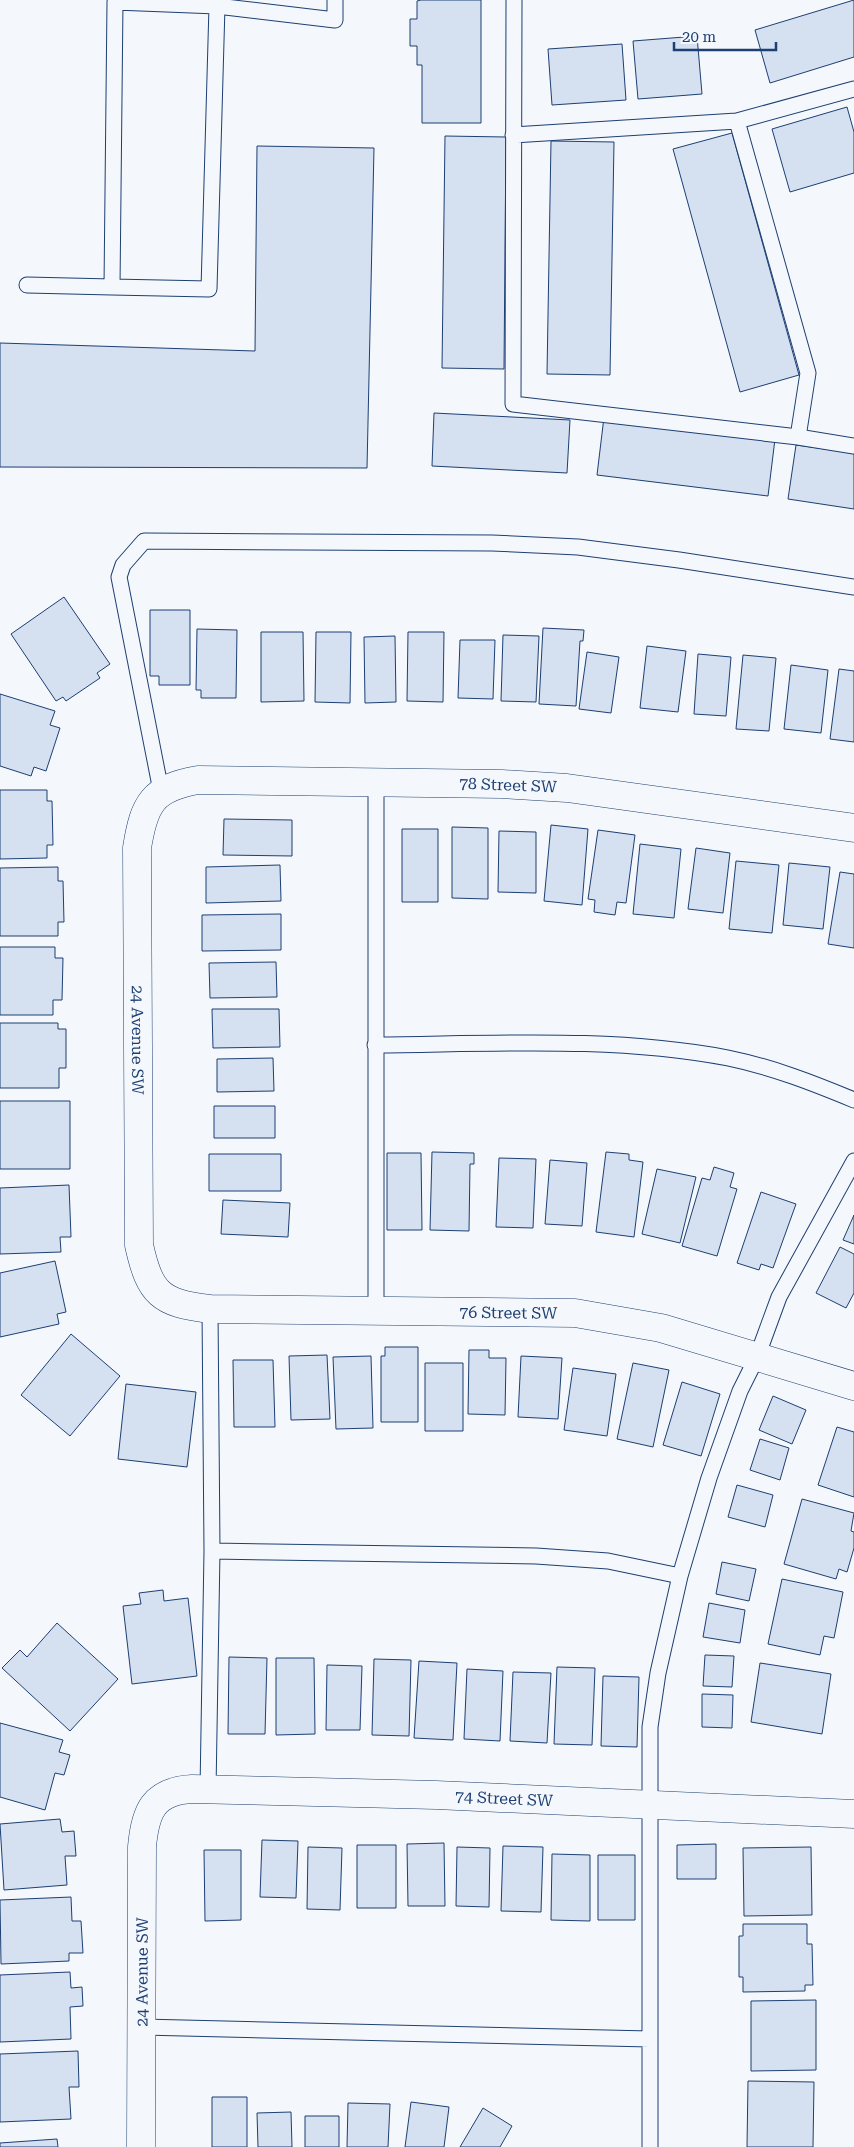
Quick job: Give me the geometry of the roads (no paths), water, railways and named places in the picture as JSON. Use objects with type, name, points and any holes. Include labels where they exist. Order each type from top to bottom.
[{"type":"street","name":"78 Street SW","points":[[161,791],[176,784],[198,780],[502,784],[567,788],[854,828]]},
{"type":"street","name":"24 Avenue SW","points":[[158,1292],[149,1280],[139,1245],[136,848],[146,812],[161,791]]},
{"type":"street","name":"76 Street SW","points":[[158,1292],[171,1301],[187,1306],[210,1309],[575,1313],[661,1328],[854,1386]]},
{"type":"street","name":"74 Street SW","points":[[156,1802],[166,1794],[177,1790],[208,1790],[436,1795],[854,1814]]},
{"type":"street","name":"24 Avenue SW","points":[[141,2147],[142,1847],[143,1826],[147,1814],[156,1802]]},
{"type":"lane","points":[[112,287],[115,2],[217,6],[335,20],[335,0]]},
{"type":"lane","points":[[514,0],[513,404],[798,437],[854,446]]},
{"type":"lane","points":[[27,284],[209,289],[217,6]]},
{"type":"lane","points":[[513,135],[737,121],[854,90]]},
{"type":"lane","points":[[737,121],[808,373],[798,437]]},
{"type":"lane","points":[[161,791],[119,578],[123,565],[144,540],[492,543],[578,547],[679,560],[854,587]]},
{"type":"lane","points":[[376,782],[376,1312]]},
{"type":"lane","points":[[375,1045],[612,1044],[728,1058],[791,1074],[854,1100]]},
{"type":"lane","points":[[650,2147],[650,1727],[658,1673],[680,1576],[712,1470],[740,1391],[757,1357],[779,1297],[854,1162]]},
{"type":"lane","points":[[208,1790],[212,1551],[210,1309]]},
{"type":"lane","points":[[212,1551],[536,1556],[608,1561],[680,1576]]},
{"type":"lane","points":[[142,2027],[650,2040]]}]
